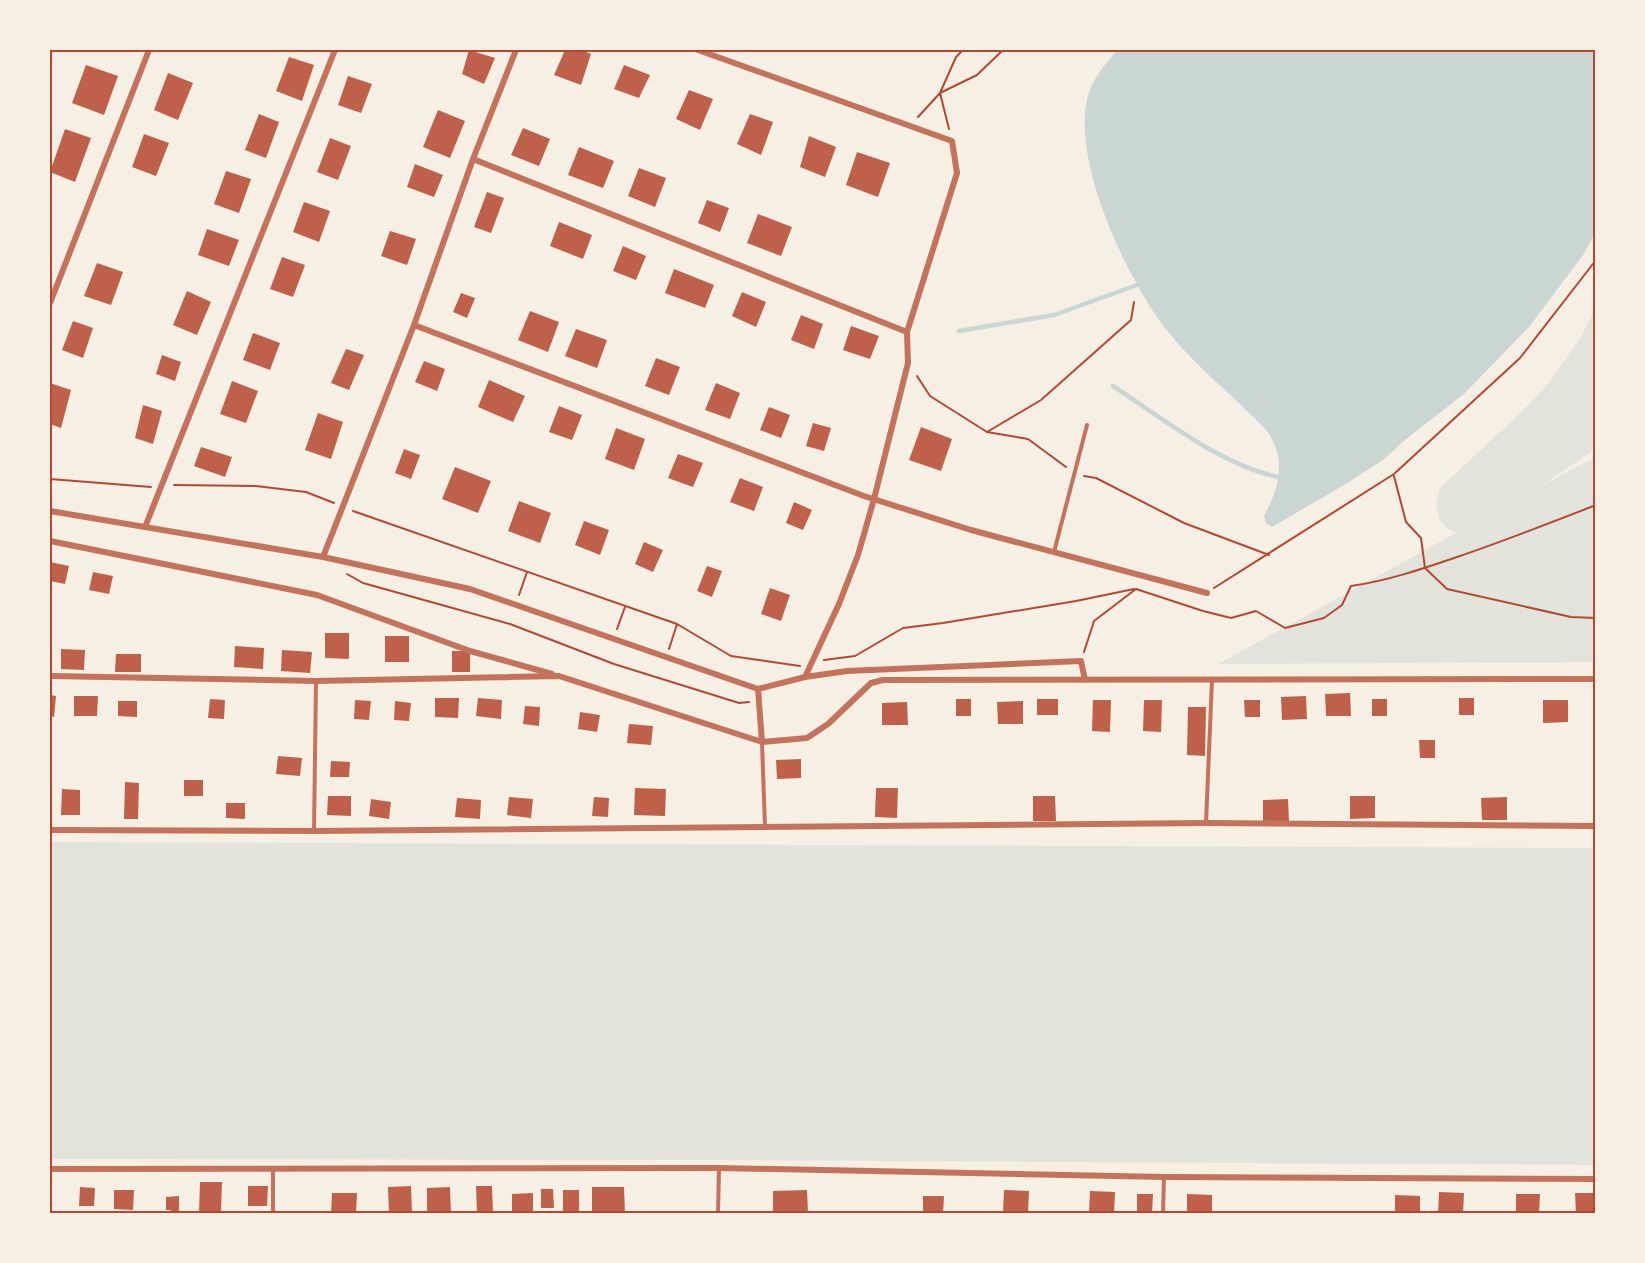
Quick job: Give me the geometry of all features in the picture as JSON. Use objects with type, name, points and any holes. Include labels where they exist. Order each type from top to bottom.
[{"type":"street","points":[[50,303],[149,50]]},
{"type":"street","points":[[145,527],[335,50]]},
{"type":"street","points":[[323,557],[414,325],[473,159],[516,50]]},
{"type":"street","points":[[698,50],[951,141],[957,173],[907,332],[909,363],[858,555],[839,604],[805,678]]},
{"type":"street","points":[[473,159],[907,332]]},
{"type":"street","points":[[414,325],[874,499],[971,530],[1207,593]]},
{"type":"street","points":[[50,511],[323,557],[470,589],[758,689],[847,671],[1081,661],[1084,680]]},
{"type":"street","points":[[50,542],[317,595],[470,651],[558,676],[762,742],[807,738],[828,724],[871,683],[883,680],[1596,679]]},
{"type":"street","points":[[50,676],[316,681],[558,676]]},
{"type":"street","points":[[758,689],[762,742]]},
{"type":"street","points":[[50,830],[314,831],[1206,823],[1596,826]]},
{"type":"street","points":[[50,1169],[719,1168],[1164,1177],[1596,1179]]},
{"type":"lane","points":[[1054,552],[1087,425]]},
{"type":"lane","points":[[1206,823],[1212,680]]},
{"type":"lane","points":[[314,831],[316,681]]},
{"type":"lane","points":[[762,742],[765,827]]},
{"type":"lane","points":[[718,1214],[719,1168]]},
{"type":"lane","points":[[273,1169],[273,1214]]},
{"type":"lane","points":[[1163,1214],[1164,1177]]},
{"type":"path","points":[[910,126],[940,93],[956,57],[963,50]]},
{"type":"path","points":[[940,93],[977,75],[1003,50]]},
{"type":"path","points":[[940,93],[951,141]]},
{"type":"path","points":[[1207,593],[1394,474],[1520,358],[1596,260]]},
{"type":"path","points":[[987,432],[1041,400],[1131,320],[1134,302]]},
{"type":"path","points":[[1394,474],[1406,522],[1421,538],[1425,568],[1447,590],[1571,617],[1596,618]]},
{"type":"path","points":[[50,479],[147,488],[162,485],[256,486],[306,492],[527,573],[677,624],[731,656],[811,664],[855,656],[903,628],[1065,603],[1136,589],[1231,618],[1256,611],[1285,628],[1324,618],[1342,605],[1351,586],[1375,583],[1425,568],[1596,505]]},
{"type":"path","points":[[346,573],[363,583],[510,624],[614,664],[739,703],[751,701],[758,689]]},
{"type":"path","points":[[516,605],[527,573]]},
{"type":"path","points":[[1081,661],[1094,621],[1147,578]]},
{"type":"path","points":[[613,639],[625,607]]},
{"type":"path","points":[[666,657],[677,624]]},
{"type":"shaded area","points":[[1117,50],[1595,50],[1595,234],[1583,255],[1529,327],[1465,393],[1383,460],[1272,527],[1266,523],[1264,516],[1273,496],[1278,476],[1279,465],[1275,444],[1264,427],[1178,344],[1154,312],[1119,249],[1092,177],[1086,141],[1085,110],[1093,83]]},
{"type":"shaded area","points":[[1595,309],[1595,449],[1538,488],[1595,457],[1595,662],[1218,664],[1456,533],[1446,528],[1439,519],[1436,504],[1440,488],[1549,383],[1581,337]]},
{"type":"shaded area","points":[[50,842],[1595,848],[1595,1165],[50,1159]]},
{"type":"building","points":[[469,50],[495,58],[484,84],[462,74]]},
{"type":"building","points":[[565,50],[581,50],[591,54],[581,85],[554,75]]},
{"type":"building","points":[[289,57],[314,65],[302,101],[276,91]]},
{"type":"building","points":[[86,65],[118,76],[104,115],[72,103]]},
{"type":"building","points":[[624,65],[650,75],[639,98],[614,89]]},
{"type":"building","points":[[168,73],[193,83],[178,120],[154,110]]},
{"type":"building","points":[[348,76],[372,84],[361,113],[338,105]]},
{"type":"building","points":[[689,90],[713,99],[700,130],[676,119]]},
{"type":"building","points":[[438,110],[465,121],[450,158],[423,147]]},
{"type":"building","points":[[259,114],[279,122],[266,158],[245,150]]},
{"type":"building","points":[[750,114],[773,122],[761,155],[737,144]]},
{"type":"building","points":[[523,128],[550,139],[539,166],[511,155]]},
{"type":"building","points":[[65,129],[91,138],[75,182],[50,172]]},
{"type":"building","points":[[144,134],[169,143],[156,176],[132,167]]},
{"type":"building","points":[[809,136],[836,147],[825,177],[800,167]]},
{"type":"building","points":[[330,138],[351,146],[338,180],[317,172]]},
{"type":"building","points":[[579,147],[614,161],[603,188],[568,175]]},
{"type":"building","points":[[857,152],[890,163],[878,197],[846,185]]},
{"type":"building","points":[[415,164],[443,175],[434,197],[407,187]]},
{"type":"building","points":[[639,168],[666,178],[655,207],[628,196]]},
{"type":"building","points":[[226,171],[251,179],[239,213],[214,204]]},
{"type":"building","points":[[487,192],[504,198],[491,233],[474,227]]},
{"type":"building","points":[[707,200],[729,208],[720,232],[698,223]]},
{"type":"building","points":[[304,202],[330,211],[319,242],[293,232]]},
{"type":"building","points":[[758,214],[792,227],[781,256],[747,243]]},
{"type":"building","points":[[559,222],[592,235],[583,259],[550,246]]},
{"type":"building","points":[[207,229],[239,240],[229,266],[198,255]]},
{"type":"building","points":[[390,231],[416,239],[407,265],[381,256]]},
{"type":"building","points":[[623,246],[646,256],[636,280],[613,271]]},
{"type":"building","points":[[282,257],[305,265],[293,297],[270,289]]},
{"type":"building","points":[[97,263],[123,272],[111,305],[84,296]]},
{"type":"building","points":[[674,269],[714,285],[705,308],[665,293]]},
{"type":"building","points":[[187,291],[211,302],[197,335],[173,325]]},
{"type":"building","points":[[742,292],[766,302],[756,327],[732,316]]},
{"type":"building","points":[[461,293],[475,298],[467,318],[453,312]]},
{"type":"building","points":[[530,311],[559,322],[548,352],[518,340]]},
{"type":"building","points":[[801,315],[823,324],[814,349],[791,340]]},
{"type":"building","points":[[73,321],[93,328],[83,358],[62,350]]},
{"type":"building","points":[[851,326],[879,336],[870,359],[843,350]]},
{"type":"building","points":[[576,329],[607,340],[597,368],[565,356]]},
{"type":"building","points":[[253,333],[280,343],[270,370],[243,360]]},
{"type":"building","points":[[346,349],[364,355],[349,390],[331,383]]},
{"type":"building","points":[[162,355],[181,362],[175,381],[156,374]]},
{"type":"building","points":[[656,358],[680,367],[669,395],[645,386]]},
{"type":"building","points":[[424,361],[445,369],[437,391],[415,382]]},
{"type":"building","points":[[489,380],[525,396],[513,422],[478,407]]},
{"type":"building","points":[[232,381],[258,391],[246,423],[220,414]]},
{"type":"building","points":[[50,383],[71,390],[61,428],[50,424]]},
{"type":"building","points":[[716,383],[740,393],[730,419],[705,410]]},
{"type":"building","points":[[143,405],[162,411],[153,444],[135,438]]},
{"type":"building","points":[[559,406],[582,415],[572,440],[549,432]]},
{"type":"building","points":[[769,407],[790,415],[781,438],[760,430]]},
{"type":"building","points":[[318,413],[343,422],[331,459],[305,450]]},
{"type":"building","points":[[813,423],[831,428],[824,451],[806,446]]},
{"type":"building","points":[[921,427],[952,439],[941,471],[909,460]]},
{"type":"building","points":[[616,428],[645,439],[634,470],[605,459]]},
{"type":"building","points":[[201,447],[232,457],[225,477],[194,466]]},
{"type":"building","points":[[404,449],[420,455],[411,479],[395,473]]},
{"type":"building","points":[[678,454],[703,463],[693,487],[668,478]]},
{"type":"building","points":[[455,467],[491,481],[478,513],[442,499]]},
{"type":"building","points":[[740,478],[763,487],[754,511],[730,502]]},
{"type":"building","points":[[519,501],[551,513],[540,543],[508,531]]},
{"type":"building","points":[[794,502],[812,510],[803,530],[786,523]]},
{"type":"building","points":[[584,521],[609,530],[600,555],[575,545]]},
{"type":"building","points":[[644,542],[663,550],[653,572],[635,564]]},
{"type":"building","points":[[50,562],[69,566],[65,584],[50,581]]},
{"type":"building","points":[[707,566],[722,571],[712,597],[697,591]]},
{"type":"building","points":[[93,572],[113,576],[109,594],[89,590]]},
{"type":"building","points":[[770,588],[790,595],[781,621],[761,614]]},
{"type":"building","points":[[325,633],[349,633],[349,659],[325,658]]},
{"type":"building","points":[[385,636],[409,636],[409,662],[385,662]]},
{"type":"building","points":[[235,646],[264,648],[263,669],[234,667]]},
{"type":"building","points":[[61,649],[85,650],[84,670],[61,669]]},
{"type":"building","points":[[282,650],[312,652],[310,673],[281,671]]},
{"type":"building","points":[[452,651],[470,651],[470,672],[452,672]]},
{"type":"building","points":[[116,654],[141,654],[141,672],[115,672]]},
{"type":"building","points":[[1350,693],[1351,716],[1326,716],[1325,694]]},
{"type":"building","points":[[50,695],[56,696],[54,717],[50,716]]},
{"type":"building","points":[[74,696],[98,696],[97,716],[74,716]]},
{"type":"building","points":[[1306,696],[1307,719],[1282,720],[1281,697]]},
{"type":"building","points":[[435,698],[459,698],[458,718],[435,717]]},
{"type":"building","points":[[478,698],[502,700],[501,719],[476,716]]},
{"type":"building","points":[[1459,698],[1474,698],[1474,715],[1459,715]]},
{"type":"building","points":[[210,699],[225,700],[224,719],[208,718]]},
{"type":"building","points":[[956,699],[971,699],[971,716],[956,716]]},
{"type":"building","points":[[1037,699],[1058,699],[1058,715],[1037,715]]},
{"type":"building","points":[[1372,699],[1387,699],[1387,716],[1372,716]]},
{"type":"building","points":[[355,700],[371,701],[369,720],[354,719]]},
{"type":"building","points":[[1093,700],[1111,700],[1110,732],[1092,731]]},
{"type":"building","points":[[1144,700],[1162,700],[1161,732],[1143,731]]},
{"type":"building","points":[[1244,700],[1260,700],[1260,717],[1245,717]]},
{"type":"building","points":[[1543,700],[1568,700],[1568,722],[1543,723]]},
{"type":"building","points":[[118,701],[137,701],[137,717],[118,716]]},
{"type":"building","points":[[395,701],[411,703],[409,721],[394,720]]},
{"type":"building","points":[[1023,701],[1023,724],[998,724],[997,702]]},
{"type":"building","points":[[907,702],[908,725],[882,725],[882,703]]},
{"type":"building","points":[[525,706],[540,707],[539,726],[523,724]]},
{"type":"building","points":[[1188,707],[1206,707],[1205,756],[1187,755]]},
{"type":"building","points":[[580,712],[600,715],[597,732],[578,729]]},
{"type":"building","points":[[629,724],[653,726],[651,745],[627,743]]},
{"type":"building","points":[[1419,740],[1435,740],[1435,758],[1420,758]]},
{"type":"building","points":[[278,756],[302,758],[300,776],[276,774]]},
{"type":"building","points":[[801,759],[801,778],[777,779],[776,760]]},
{"type":"building","points":[[331,761],[350,762],[349,777],[330,777]]},
{"type":"building","points":[[184,780],[203,780],[203,796],[184,796]]},
{"type":"building","points":[[125,782],[139,783],[138,819],[124,819]]},
{"type":"building","points":[[635,788],[666,789],[665,816],[634,815]]},
{"type":"building","points":[[876,788],[898,788],[897,818],[875,817]]},
{"type":"building","points":[[62,789],[80,790],[80,815],[61,815]]},
{"type":"building","points":[[328,796],[351,796],[351,816],[327,815]]},
{"type":"building","points":[[1033,796],[1055,796],[1056,821],[1033,821]]},
{"type":"building","points":[[1350,796],[1375,796],[1375,818],[1350,819]]},
{"type":"building","points":[[509,797],[533,799],[531,818],[507,815]]},
{"type":"building","points":[[594,797],[609,798],[608,817],[592,816]]},
{"type":"building","points":[[1507,797],[1507,820],[1482,820],[1481,798]]},
{"type":"building","points":[[457,798],[481,800],[480,819],[455,817]]},
{"type":"building","points":[[371,799],[391,802],[389,819],[369,816]]},
{"type":"building","points":[[1288,799],[1289,821],[1263,822],[1263,800]]},
{"type":"building","points":[[226,803],[245,803],[245,819],[226,818]]},
{"type":"building","points":[[200,1182],[222,1182],[221,1212],[199,1212]]},
{"type":"building","points":[[248,1186],[268,1186],[267,1206],[248,1206]]},
{"type":"building","points":[[411,1186],[412,1212],[389,1213],[388,1187]]},
{"type":"building","points":[[476,1186],[492,1186],[493,1213],[477,1214]]},
{"type":"building","points":[[80,1187],[95,1188],[94,1206],[79,1206]]},
{"type":"building","points":[[450,1187],[451,1213],[427,1214],[427,1188]]},
{"type":"building","points":[[592,1187],[624,1187],[625,1214],[592,1214]]},
{"type":"building","points":[[541,1189],[553,1189],[554,1208],[541,1208]]},
{"type":"building","points":[[114,1190],[134,1190],[133,1210],[114,1209]]},
{"type":"building","points":[[563,1190],[579,1190],[579,1214],[563,1214]]},
{"type":"building","points":[[807,1190],[808,1213],[773,1214],[773,1191]]},
{"type":"building","points":[[1004,1190],[1029,1191],[1028,1213],[1003,1212]]},
{"type":"building","points":[[1090,1191],[1115,1192],[1114,1214],[1089,1213]]},
{"type":"building","points":[[1439,1192],[1464,1193],[1463,1214],[1438,1214]]},
{"type":"building","points":[[332,1193],[357,1193],[356,1214],[331,1214]]},
{"type":"building","points":[[533,1193],[533,1214],[512,1214],[512,1194]]},
{"type":"building","points":[[1575,1193],[1596,1193],[1596,1214],[1576,1214]]},
{"type":"building","points":[[1137,1194],[1153,1194],[1152,1214],[1137,1214]]},
{"type":"building","points":[[1187,1194],[1212,1195],[1212,1214],[1187,1214]]},
{"type":"building","points":[[1516,1194],[1540,1194],[1539,1214],[1516,1214]]},
{"type":"building","points":[[1395,1195],[1420,1196],[1420,1214],[1395,1214]]},
{"type":"building","points":[[179,1196],[179,1214],[170,1214],[171,1210],[166,1210],[166,1197]]},
{"type":"building","points":[[923,1196],[944,1196],[943,1214],[923,1214]]},
{"type":"waterway","points":[[959,331],[1054,315],[1137,285]]},
{"type":"waterway","points":[[1113,386],[1214,452],[1236,463],[1279,477]]}]
